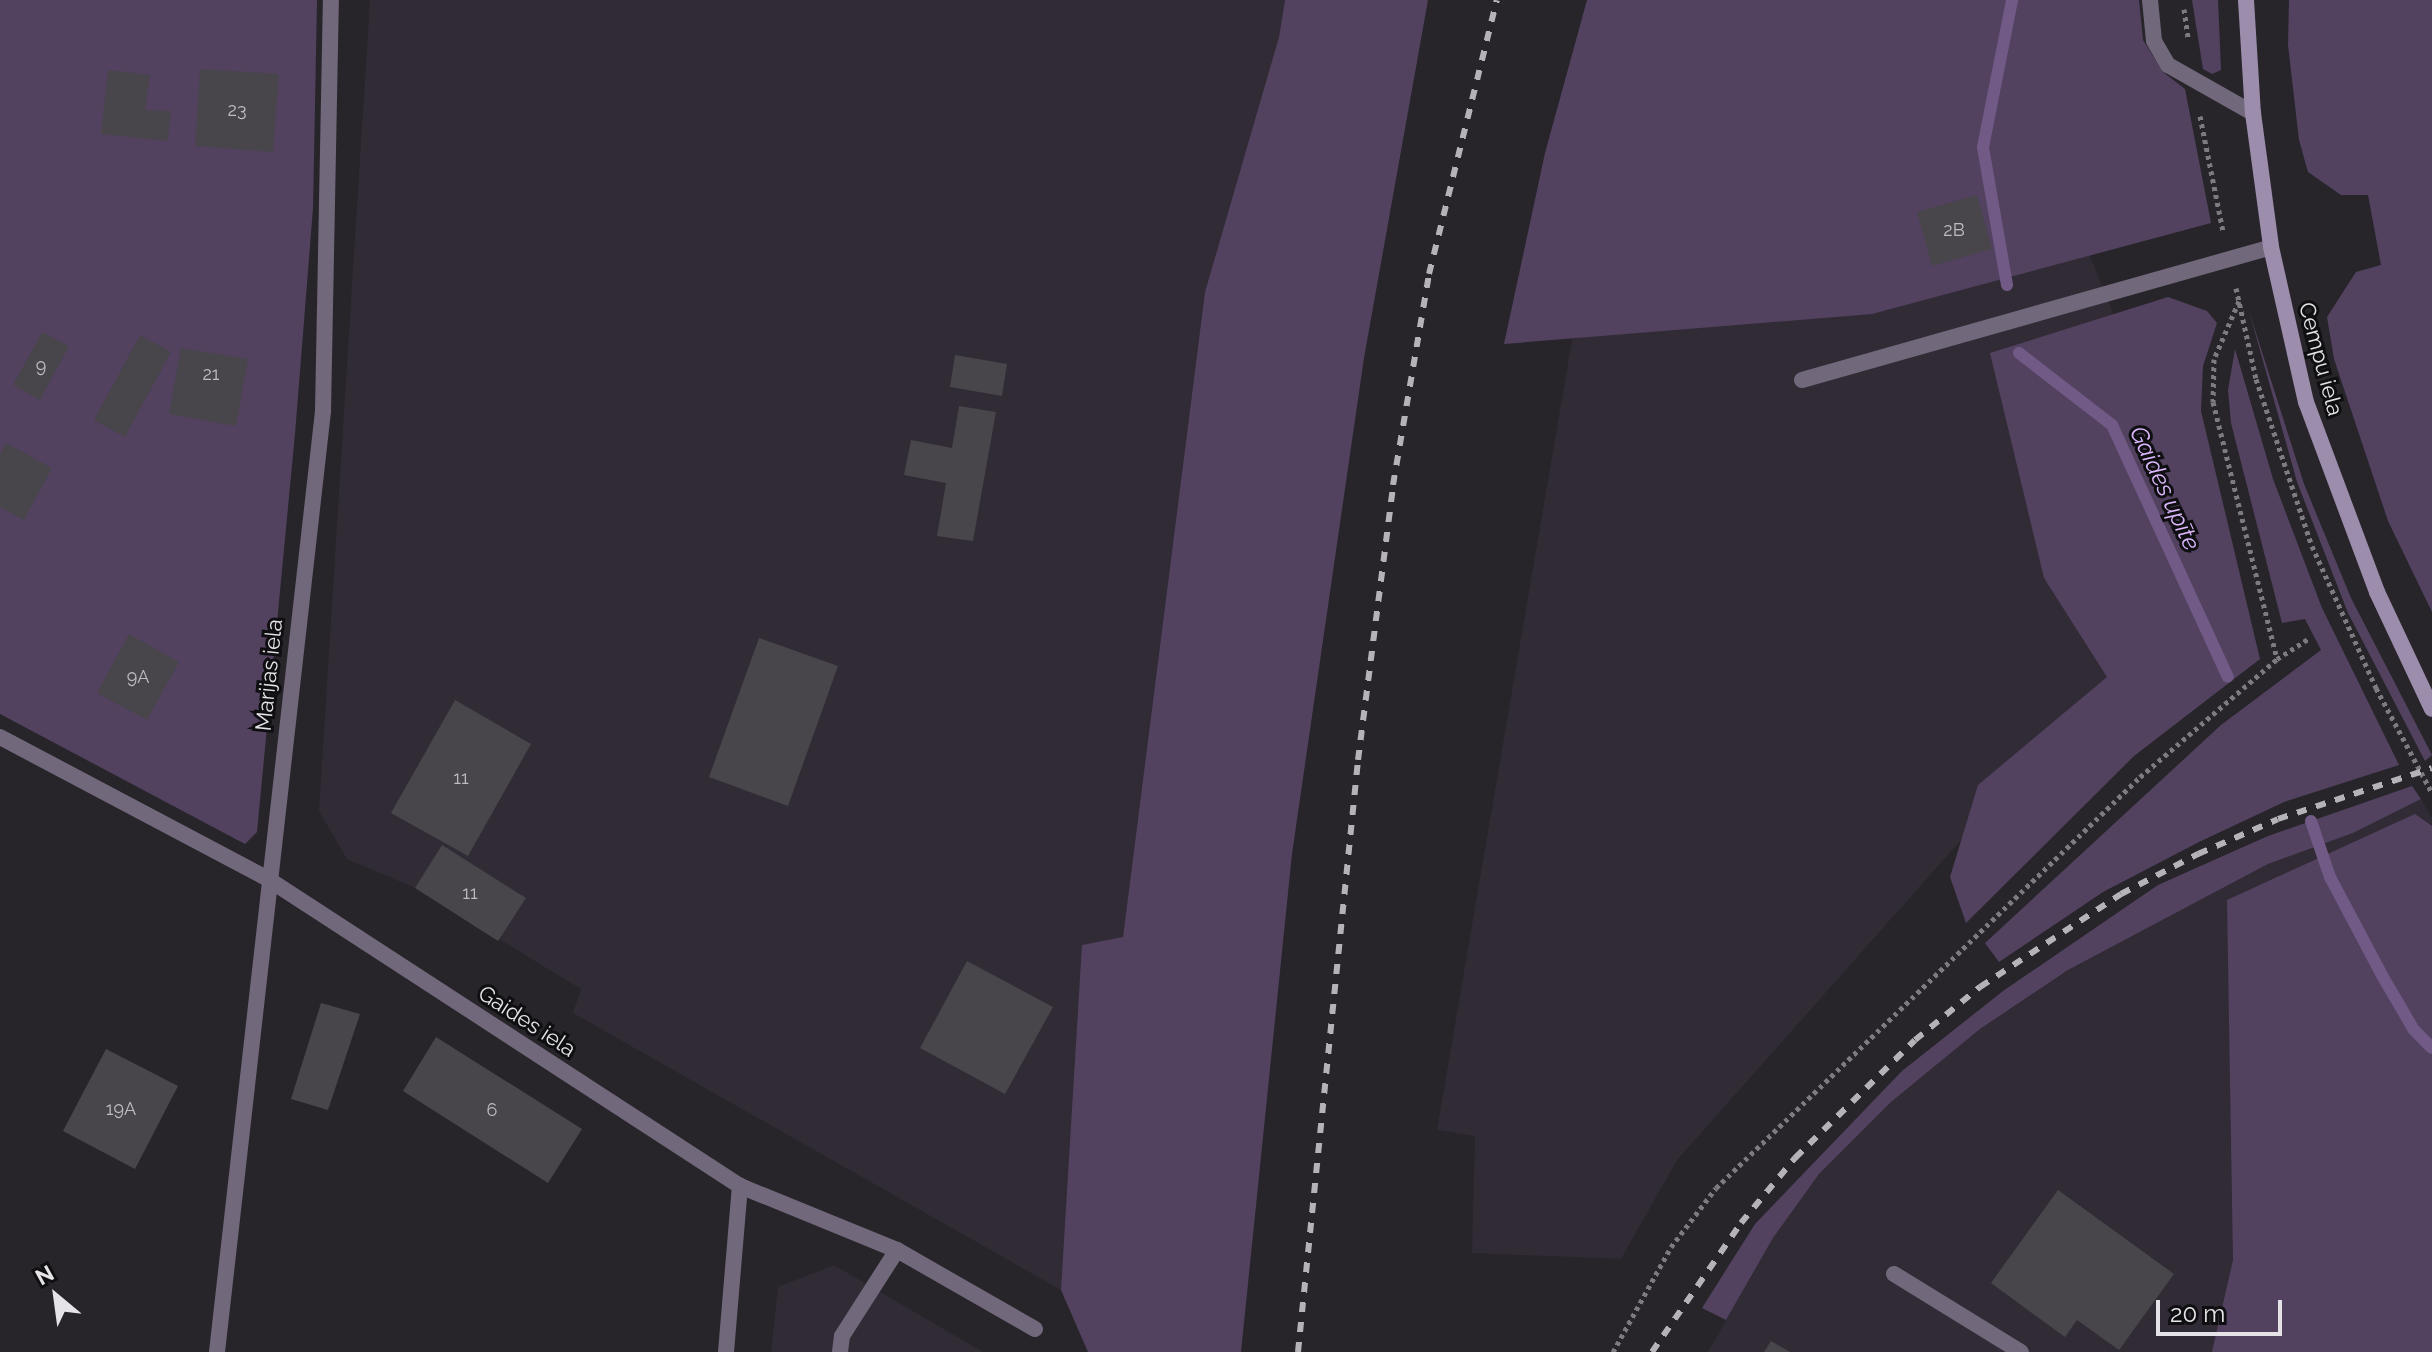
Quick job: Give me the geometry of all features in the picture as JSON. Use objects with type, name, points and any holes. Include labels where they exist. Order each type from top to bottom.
[{"type":"main road","name":"Cempu iela","points":[[2246,0],[2253,113],[2271,247],[2306,402],[2377,592],[2432,709]]},
{"type":"street","name":"Marijas iela","points":[[217,1352],[323,411],[331,0]]},
{"type":"street","points":[[2150,0],[2154,41],[2168,65],[2253,113]]},
{"type":"street","points":[[1802,380],[2271,247]]},
{"type":"street","name":"Gaides iela","points":[[0,737],[268,879],[740,1186],[897,1250],[1035,1329]]},
{"type":"street","points":[[726,1352],[740,1186]]},
{"type":"street","points":[[840,1352],[842,1336],[897,1250]]},
{"type":"street","points":[[1894,1274],[2021,1352]]},
{"type":"path","points":[[2183,0],[2189,45]]},
{"type":"path","points":[[2200,112],[2221,223]]},
{"type":"path","points":[[2277,659],[2213,402],[2214,359],[2239,301],[2256,379],[2312,546],[2376,688],[2432,793]]},
{"type":"path","points":[[1613,1352],[1671,1247],[1716,1188],[2140,777],[2277,659],[2309,638]]},
{"type":"shaded area","points":[[0,0],[317,0],[313,208],[295,434],[257,832],[245,844],[0,714]]},
{"type":"shaded area","points":[[370,0],[1285,0],[1279,37],[1205,292],[1123,937],[1061,1290],[573,1013],[581,989],[415,888],[347,859],[319,811]]},
{"type":"shaded area","points":[[1285,0],[1428,0],[1364,358],[1292,854],[1241,1352],[1088,1352],[1061,1290],[1082,945],[1123,937],[1205,292],[1279,37]]},
{"type":"shaded area","points":[[1587,0],[2139,0],[2143,40],[2163,72],[2185,89],[2211,223],[1872,314],[1504,344],[1545,153]]},
{"type":"shaded area","points":[[2192,0],[2218,0],[2221,70],[2212,74],[2203,69]]},
{"type":"shaded area","points":[[2289,0],[2432,0],[2432,612],[2388,521],[2334,359],[2327,317],[2356,272],[2381,265],[2368,195],[2341,195],[2308,172],[2299,140],[2288,45]]},
{"type":"shaded area","points":[[1624,36],[2083,239],[2237,622],[1985,813],[1677,1160],[1621,1259],[1472,1253],[1475,1136],[1437,1130]]},
{"type":"shaded area","points":[[2168,297],[2207,311],[2217,323],[2203,366],[2201,411],[2260,659],[2134,756],[1966,923],[1950,877],[1978,785],[2107,677],[2044,578],[1990,353]]},
{"type":"shaded area","points":[[2249,311],[2304,484],[2351,598],[2432,755],[2425,761],[2348,613],[2297,482]]},
{"type":"shaded area","points":[[2235,349],[2273,479],[2322,608],[2399,765],[2284,802],[2199,842],[2103,892],[1999,962],[1985,943],[2221,725],[2321,650],[2305,619],[2282,623],[2231,423],[2228,390]]},
{"type":"shaded area","points":[[2412,786],[2421,799],[2353,833],[2268,864],[2068,970],[1980,1029],[1891,1102],[1819,1174],[1773,1238],[1726,1320],[1702,1308],[1755,1224],[1902,1071],[2003,991],[2158,885],[2268,836]]},
{"type":"shaded area","points":[[2421,799],[2432,818],[2432,1352],[1708,1352],[1773,1238],[1819,1174],[1891,1102],[1980,1029],[2068,970],[2268,864],[2353,833]]},
{"type":"shaded area","points":[[2415,814],[2432,826],[2432,1352],[2212,1352],[2233,1260],[2227,900]]},
{"type":"shaded area","points":[[834,1265],[983,1352],[771,1352],[778,1287]]},
{"type":"building","points":[[200,69],[279,74],[273,152],[195,146]]},
{"type":"building","points":[[108,70],[150,75],[145,110],[171,111],[168,141],[101,134]]},
{"type":"building","points":[[1977,195],[1992,249],[1932,266],[1917,212]]},
{"type":"building","points":[[42,332],[69,346],[40,400],[13,385]]},
{"type":"building","points":[[140,335],[171,352],[125,437],[94,420]]},
{"type":"building","points":[[181,348],[248,359],[236,426],[169,414]]},
{"type":"building","points":[[955,355],[1007,364],[1002,396],[950,387]]},
{"type":"building","points":[[959,406],[996,412],[973,541],[937,536],[946,483],[904,475],[911,440],[952,448]]},
{"type":"building","points":[[6,443],[52,468],[24,520],[0,507],[0,454]]},
{"type":"building","points":[[129,634],[179,662],[147,720],[97,693]]},
{"type":"building","points":[[759,638],[838,666],[788,806],[709,777]]},
{"type":"building","points":[[455,700],[531,744],[468,856],[391,813]]},
{"type":"building","points":[[442,845],[526,898],[498,941],[415,888]]},
{"type":"building","points":[[967,961],[1053,1007],[1005,1094],[920,1048]]},
{"type":"building","points":[[321,1003],[360,1014],[328,1110],[291,1099]]},
{"type":"building","points":[[436,1037],[582,1129],[548,1183],[403,1091]]},
{"type":"building","points":[[106,1049],[178,1086],[135,1169],[63,1131]]},
{"type":"building","points":[[2058,1190],[2174,1274],[2119,1350],[2077,1320],[2065,1337],[1991,1283]]},
{"type":"building","points":[[1771,1341],[1790,1352],[1764,1352]]},
{"type":"waterway","name":"Gaides upīte","points":[[2007,285],[1983,147],[2012,0]]},
{"type":"waterway","name":"Gaides upīte","points":[[2019,353],[2112,425],[2228,677]]},
{"type":"waterway","name":"Gaides upīte","points":[[2311,821],[2330,877],[2383,977],[2414,1030],[2432,1048]]},
{"type":"railway","points":[[1298,1352],[1358,760],[1393,485],[1429,274],[1497,0]]},
{"type":"railway","points":[[1652,1352],[1741,1223],[1795,1158],[1915,1040],[1980,987],[2121,894],[2198,854],[2278,819],[2432,768]]}]
